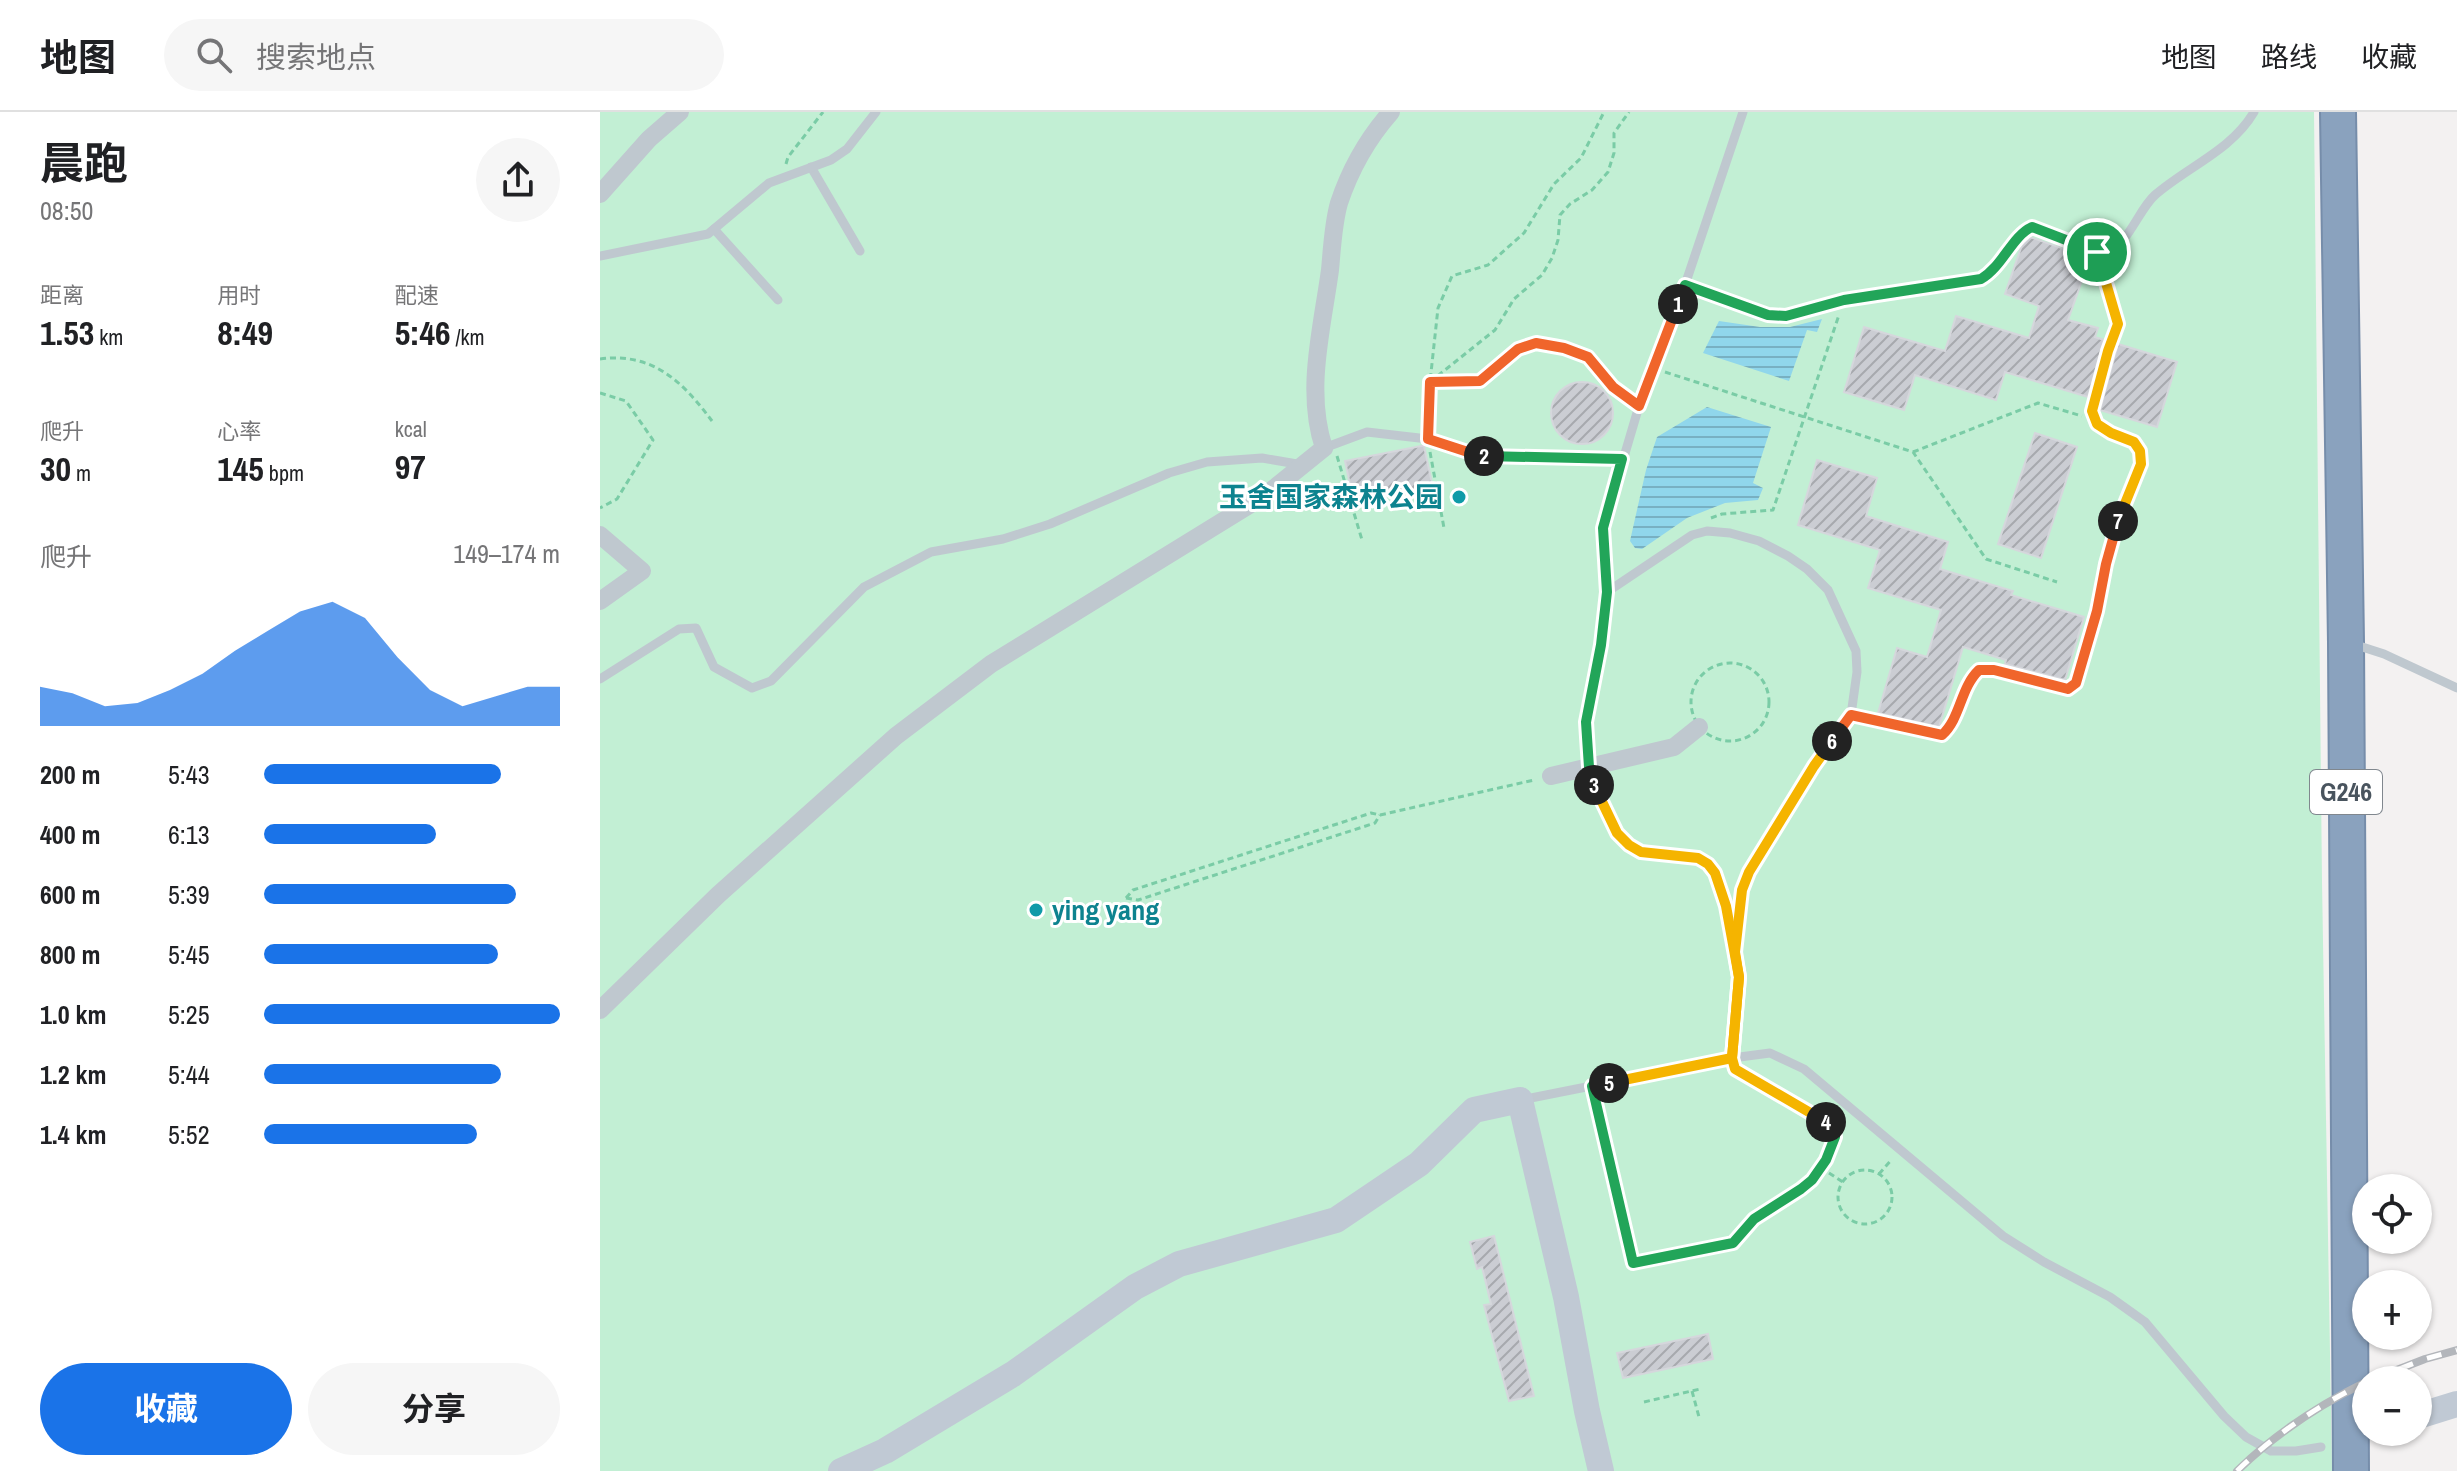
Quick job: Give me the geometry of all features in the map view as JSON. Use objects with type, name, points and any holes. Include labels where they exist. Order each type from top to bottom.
[{"type":"highway","name":"G246","points":[[2338,112],[2346,642],[2345,1438],[2351,1471]]},
{"type":"street","points":[[600,194],[649,139],[680,112]]},
{"type":"street","points":[[600,1010],[718,895],[896,736],[991,664],[1267,494],[1329,446],[1317,426],[1314,385],[1338,205],[1375,130],[1391,112]]},
{"type":"street","points":[[600,535],[642,571],[600,601]]},
{"type":"street","points":[[1551,776],[1674,747],[1699,727]]},
{"type":"street","points":[[841,1471],[885,1451],[1013,1374],[1135,1287],[1179,1264],[1336,1220],[1419,1164],[1474,1110],[1520,1100],[1566,1297],[1601,1471]]},
{"type":"street","points":[[2432,1412],[2457,1404]]},
{"type":"lane","points":[[600,256],[708,234],[769,183],[831,160],[847,149],[876,112]]},
{"type":"lane","points":[[1592,1086],[1633,1263],[1733,1243],[1754,1219],[1812,1180],[1835,1137],[1827,1123],[1735,1069],[1732,1058],[1739,977],[1726,906],[1715,873],[1708,864],[1687,856],[1641,852],[1629,845],[1617,833],[1599,798],[1589,767],[1586,722],[1601,645],[1607,592],[1603,528],[1639,406],[1685,285],[1743,112]]},
{"type":"lane","points":[[1685,285],[1768,315],[1786,316],[1844,300],[1981,279],[1992,272],[2023,231],[2032,227],[2097,252],[2112,250],[2129,233],[2154,196],[2219,150],[2254,112]]},
{"type":"lane","points":[[811,167],[860,251]]},
{"type":"lane","points":[[714,229],[778,300]]},
{"type":"lane","points":[[1851,715],[1942,735],[1950,728],[1970,679],[1979,670],[1994,670],[2068,689],[2076,683],[2117,524],[2141,464],[2140,451],[2134,442],[2097,424],[2092,411],[2118,324],[2097,252]]},
{"type":"lane","points":[[1329,446],[1367,432],[1428,439],[1477,455],[1622,459]]},
{"type":"lane","points":[[600,679],[679,629],[696,628],[714,667],[752,688],[771,681],[864,587],[931,552],[1003,539],[1169,473],[1207,462],[1262,458],[1303,465]]},
{"type":"lane","points":[[1607,592],[1692,535],[1707,531],[1730,533],[1759,541],[1807,569],[1828,590],[1856,651],[1857,672],[1851,715],[1814,766],[1749,872],[1742,890],[1735,952]]},
{"type":"lane","points":[[2346,642],[2384,654],[2457,688]]},
{"type":"lane","points":[[1520,1100],[1770,1053],[1804,1069],[2003,1236],[2110,1297],[2145,1322],[2224,1416],[2246,1437],[2271,1451],[2296,1451],[2345,1438]]},
{"type":"path","points":[[787,175],[785,166],[788,157],[823,112]]},
{"type":"path","points":[[1444,528],[1428,439],[1438,308],[1452,276],[1488,265],[1524,233],[1554,184],[1581,158],[1604,112]]},
{"type":"path","points":[[1430,382],[1495,330],[1514,299],[1542,275],[1558,240],[1560,215],[1570,204],[1592,190],[1608,172],[1614,153],[1614,133],[1629,112]]},
{"type":"path","points":[[1707,531],[1708,519],[1722,514],[1773,510],[1844,300]]},
{"type":"path","points":[[1430,382],[1480,381],[1518,349],[1536,343],[1564,348],[1588,357],[1613,387],[1639,406]]},
{"type":"path","points":[[600,359],[636,360],[661,368],[680,382],[712,421]]},
{"type":"path","points":[[1654,367],[1913,452],[1986,559],[2057,582]]},
{"type":"path","points":[[600,393],[626,401],[653,440],[617,499],[600,508]]},
{"type":"path","points":[[1913,452],[2038,403],[2082,416],[2092,411]]},
{"type":"path","points":[[1329,446],[1362,540]]},
{"type":"path","points":[[1726,663],[1744,666],[1760,677],[1769,704],[1758,729],[1742,739],[1724,741],[1706,734],[1699,727],[1690,701],[1701,676],[1726,663]]},
{"type":"path","points":[[1380,815],[1375,823],[1138,900],[1126,898],[1133,890],[1371,813],[1380,815],[1551,776]]},
{"type":"path","points":[[1879,1175],[1900,1149]]},
{"type":"path","points":[[1862,1170],[1879,1175],[1891,1190],[1892,1198],[1887,1212],[1876,1222],[1853,1221],[1839,1204],[1839,1188],[1854,1172],[1862,1170]]},
{"type":"path","points":[[1644,1402],[1700,1389]]},
{"type":"path","points":[[1692,1391],[1699,1417]]},
{"type":"green space","name":"玉舍国家森林公园","points":[[600,112],[2314,112],[2332,1471],[600,1471]]},
{"type":"water","points":[[1822,319],[1817,332],[1807,330],[1789,381],[1703,353],[1719,321],[1760,327],[1790,327]]},
{"type":"water","points":[[1707,407],[1771,427],[1753,483],[1763,488],[1758,500],[1725,503],[1687,518],[1642,549],[1635,548],[1630,541],[1657,437]]},
{"type":"building","points":[[2030,237],[2090,258],[2068,320],[2098,328],[2095,337],[2104,340],[2088,397],[2005,372],[1996,400],[1915,375],[1904,410],[1844,392],[1864,327],[1945,351],[1956,316],[2029,338],[2039,306],[2005,294],[2022,245]]},
{"type":"building","points":[[2118,344],[2177,362],[2157,427],[2100,410]]},
{"type":"building","points":[[1582,382],[1604,391],[1613,413],[1604,435],[1582,444],[1560,435],[1551,413],[1560,391]]},
{"type":"building","points":[[2035,433],[2077,447],[2041,558],[1998,544]]},
{"type":"building","points":[[1424,446],[1433,488],[1384,493],[1354,504],[1345,461]]},
{"type":"building","points":[[1817,460],[1877,478],[1866,516],[1948,542],[1940,569],[2084,617],[2065,680],[2005,664],[2006,660],[1963,647],[1939,727],[1878,713],[1897,648],[1927,657],[1941,610],[1868,588],[1880,550],[1798,525]]},
{"type":"building","points":[[1494,1236],[1534,1396],[1509,1401],[1484,1305],[1491,1304],[1482,1267],[1477,1269],[1470,1242]]},
{"type":"building","points":[[1708,1334],[1713,1359],[1623,1378],[1617,1353]]},
{"type":"railway","points":[[2407,1366],[2457,1350]]},
{"type":"railway","points":[[2237,1471],[2298,1421],[2352,1389]]},
{"type":"place","name":"玉舍国家森林公园","points":[[1459,497]]},
{"type":"place","name":"ying yang","points":[[1036,910]]},
{"type":"route","points":[[2097,252],[2032,227],[2023,231],[1992,272],[1981,279],[1844,300],[1786,316],[1768,315],[1685,285],[1639,406],[1613,387],[1588,357],[1564,348],[1536,343],[1518,349],[1480,381],[1430,382],[1428,439],[1477,455],[1622,459],[1603,528],[1607,592],[1601,645],[1586,722],[1589,767],[1599,798],[1617,833],[1629,845],[1641,852],[1698,858],[1715,873],[1726,906],[1739,977],[1732,1058],[1735,1069],[1827,1123],[1835,1137],[1826,1160],[1812,1180],[1754,1219],[1733,1243],[1633,1263],[1592,1086],[1732,1058],[1739,977],[1735,952],[1742,890],[1749,872],[1814,766],[1851,715],[1942,735],[1950,728],[1970,679],[1979,670],[1994,670],[2068,689],[2076,683],[2117,524],[2141,464],[2140,451],[2134,442],[2097,424],[2092,411],[2118,324],[2097,252]]}]
